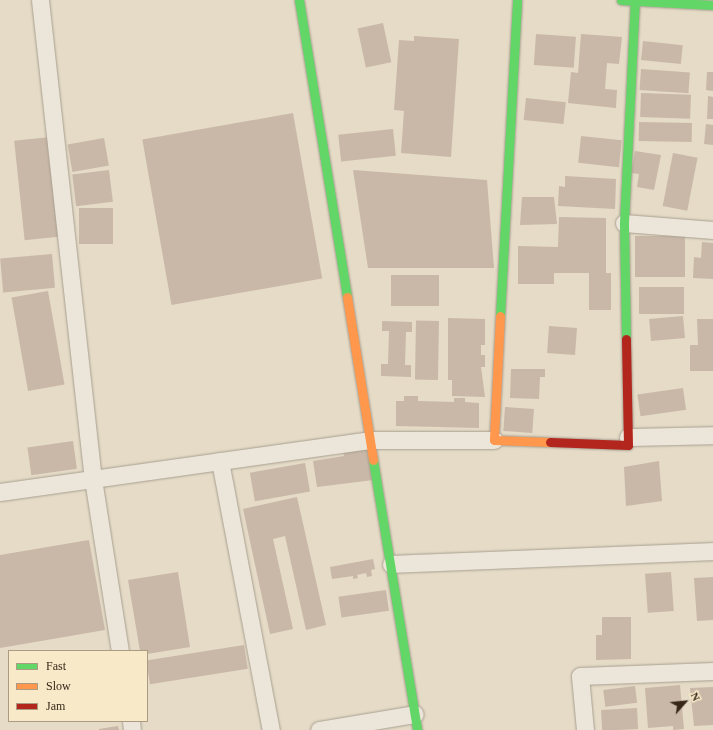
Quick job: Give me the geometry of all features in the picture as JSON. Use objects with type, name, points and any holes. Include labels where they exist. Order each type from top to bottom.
[{"type":"street","points":[[40,0],[93,479],[120,650]]},
{"type":"street","points":[[299,0],[368,440],[391,564],[416,722],[319,730]]},
{"type":"street","points":[[494,440],[517,0]]},
{"type":"street","points":[[620,0],[713,5]]},
{"type":"street","points":[[0,492],[368,440],[494,440],[628,445],[624,223],[635,1]]},
{"type":"street","points":[[624,223],[713,230]]},
{"type":"street","points":[[628,437],[713,435]]},
{"type":"street","points":[[220,461],[271,730]]},
{"type":"street","points":[[391,564],[713,551]]},
{"type":"street","points":[[585,730],[580,676],[713,671]]},
{"type":"building","points":[[383,23],[391,62],[366,68],[358,28]]},
{"type":"building","points":[[536,34],[576,37],[574,68],[534,65]]},
{"type":"building","points":[[581,34],[622,37],[619,64],[607,63],[605,89],[617,90],[616,108],[568,103],[571,72],[578,73]]},
{"type":"building","points":[[414,36],[459,39],[451,157],[401,153],[404,111],[394,110],[399,40],[414,41]]},
{"type":"building","points":[[643,41],[683,45],[681,64],[641,60]]},
{"type":"building","points":[[641,69],[690,72],[688,93],[640,90]]},
{"type":"building","points":[[707,72],[713,72],[713,91],[706,90]]},
{"type":"building","points":[[641,93],[691,95],[690,119],[640,117]]},
{"type":"building","points":[[708,96],[713,97],[713,119],[707,119]]},
{"type":"building","points":[[526,98],[566,102],[563,124],[524,120]]},
{"type":"building","points":[[293,113],[322,278],[171,305],[142,140]]},
{"type":"building","points":[[639,122],[692,123],[692,142],[639,141]]},
{"type":"building","points":[[706,124],[713,125],[713,145],[704,144]]},
{"type":"building","points":[[393,129],[396,156],[341,162],[338,135]]},
{"type":"building","points":[[581,136],[622,140],[619,167],[578,163]]},
{"type":"building","points":[[50,137],[60,236],[25,240],[14,141]]},
{"type":"building","points":[[104,138],[109,166],[72,172],[68,144]]},
{"type":"building","points":[[635,151],[661,155],[654,190],[637,187],[639,174],[631,173]]},
{"type":"building","points":[[673,153],[698,158],[687,211],[663,206]]},
{"type":"building","points":[[109,170],[113,202],[76,206],[72,175]]},
{"type":"building","points":[[353,170],[487,180],[494,268],[368,268]]},
{"type":"building","points":[[565,176],[616,179],[615,209],[558,206],[559,186],[565,187]]},
{"type":"building","points":[[522,197],[554,197],[557,224],[520,225]]},
{"type":"building","points":[[79,208],[113,208],[113,244],[79,244]]},
{"type":"building","points":[[559,217],[606,218],[606,273],[611,273],[611,310],[589,310],[589,273],[554,273],[554,284],[518,284],[518,246],[558,247]]},
{"type":"building","points":[[635,236],[685,236],[685,277],[635,277]]},
{"type":"building","points":[[702,242],[713,243],[713,279],[693,278],[694,257],[701,258]]},
{"type":"building","points":[[52,254],[55,288],[3,292],[0,259]]},
{"type":"building","points":[[391,275],[439,275],[439,306],[391,306]]},
{"type":"building","points":[[639,287],[684,287],[684,314],[639,314]]},
{"type":"building","points":[[48,291],[64,385],[28,391],[12,297]]},
{"type":"building","points":[[683,316],[685,338],[651,341],[649,319]]},
{"type":"building","points":[[448,318],[485,319],[485,345],[481,345],[481,355],[485,355],[485,367],[481,367],[485,397],[452,396],[452,380],[448,380]]},
{"type":"building","points":[[697,319],[713,319],[713,371],[690,371],[690,345],[698,345]]},
{"type":"building","points":[[382,321],[412,322],[412,332],[406,332],[405,365],[411,365],[411,377],[381,376],[381,364],[388,364],[389,331],[382,331]]},
{"type":"building","points":[[416,321],[439,321],[438,380],[415,380]]},
{"type":"building","points":[[549,326],[577,328],[575,355],[547,353]]},
{"type":"building","points":[[511,369],[545,369],[545,377],[540,377],[539,399],[510,398]]},
{"type":"building","points":[[683,388],[686,410],[641,416],[637,394]]},
{"type":"building","points":[[404,396],[418,396],[418,401],[454,402],[454,398],[465,398],[465,402],[479,403],[479,428],[396,426],[396,401],[404,401]]},
{"type":"building","points":[[505,407],[534,409],[532,433],[503,431]]},
{"type":"building","points":[[73,441],[77,469],[31,475],[27,447]]},
{"type":"building","points":[[368,448],[373,480],[317,487],[313,461],[344,456],[343,451]]},
{"type":"building","points":[[659,461],[662,501],[626,506],[624,467]]},
{"type":"building","points":[[305,463],[310,492],[255,501],[250,473]]},
{"type":"building","points":[[297,497],[326,625],[306,630],[285,536],[273,539],[293,629],[270,634],[243,509]]},
{"type":"building","points":[[89,540],[105,630],[0,648],[0,555]]},
{"type":"building","points":[[373,559],[375,569],[371,570],[372,576],[367,577],[366,573],[357,575],[358,578],[353,579],[353,576],[332,579],[330,567]]},
{"type":"building","points":[[178,572],[190,647],[148,654],[148,650],[140,650],[128,580]]},
{"type":"building","points":[[671,572],[674,611],[648,613],[645,574]]},
{"type":"building","points":[[713,577],[713,620],[697,621],[694,578]]},
{"type":"building","points":[[386,590],[389,611],[341,617],[338,597]]},
{"type":"building","points":[[602,617],[631,617],[631,659],[596,660],[596,635],[602,635]]},
{"type":"building","points":[[244,645],[248,669],[150,684],[148,660]]},
{"type":"building","points":[[680,685],[684,729],[673,730],[673,726],[648,728],[645,688]]},
{"type":"building","points":[[635,686],[637,703],[605,707],[603,690]]},
{"type":"building","points":[[713,687],[713,725],[694,726],[690,688]]},
{"type":"building","points":[[637,708],[638,729],[602,730],[601,710]]},
{"type":"building","points":[[118,726],[119,730],[99,730],[99,729]]},
{"type":"traffic: fast","points":[[299,0],[347,297]]},
{"type":"traffic: fast","points":[[500,316],[517,0]]},
{"type":"traffic: fast","points":[[621,0],[713,5]]},
{"type":"traffic: fast","points":[[626,339],[624,223],[635,1]]},
{"type":"traffic: fast","points":[[373,460],[417,730]]},
{"type":"traffic: slow","points":[[347,297],[373,460]]},
{"type":"traffic: slow","points":[[500,316],[494,440],[550,442]]},
{"type":"traffic: jam","points":[[550,442],[628,445],[626,339]]}]
